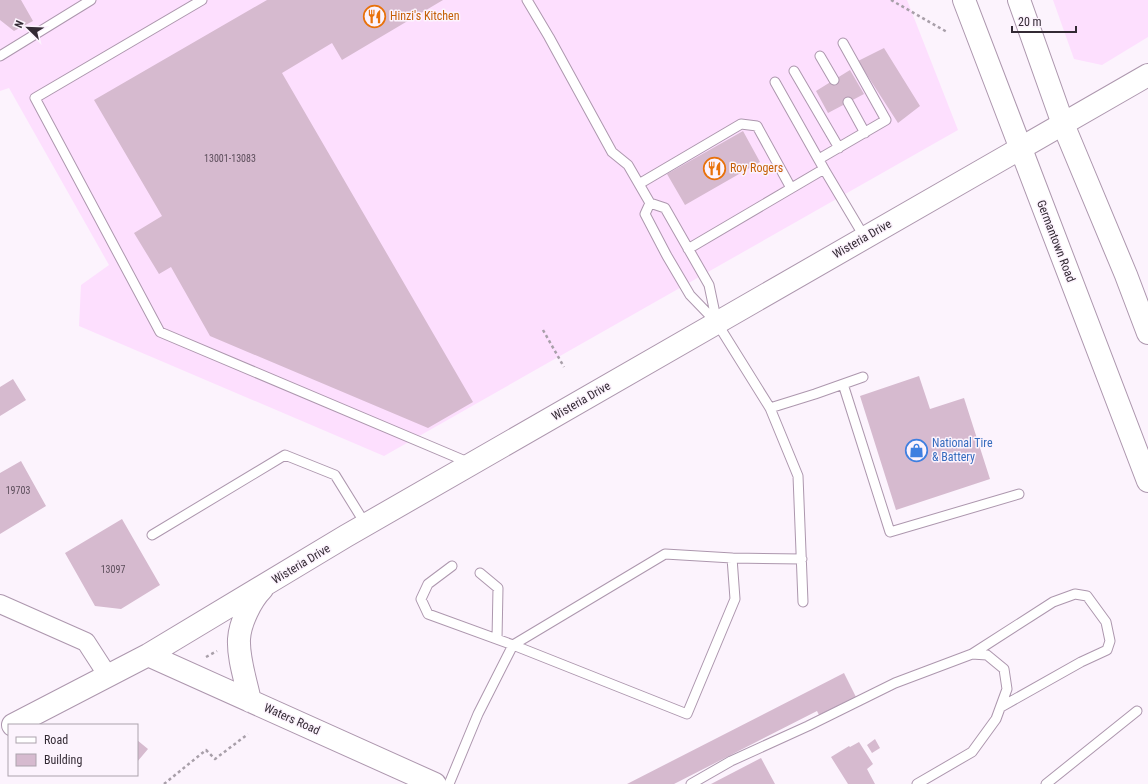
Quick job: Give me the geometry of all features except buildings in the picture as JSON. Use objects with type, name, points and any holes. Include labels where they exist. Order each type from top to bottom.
[{"type":"street","name":"Germantown Road","points":[[964,0],[1148,481]]},
{"type":"street","points":[[1019,0],[1063,124],[1126,275],[1148,333]]},
{"type":"street","name":"Wisteria Drive","points":[[16,724],[148,655],[366,525],[1148,74]]},
{"type":"street","points":[[250,701],[239,639],[244,620],[254,597],[264,586]]},
{"type":"street","points":[[0,604],[86,642],[108,676]]},
{"type":"street","name":"Waters Road","points":[[148,655],[435,784]]},
{"type":"lane","points":[[0,56],[91,0]]},
{"type":"lane","points":[[202,0],[35,98],[160,332],[473,464]]},
{"type":"lane","points":[[527,0],[612,152],[628,164],[650,203],[665,208],[709,285],[717,323]]},
{"type":"lane","points":[[819,159],[886,120],[843,43]]},
{"type":"lane","points":[[820,56],[834,80]]},
{"type":"lane","points":[[794,71],[839,148]]},
{"type":"lane","points":[[775,82],[865,238]]},
{"type":"lane","points":[[848,102],[865,133]]},
{"type":"lane","points":[[639,184],[742,124],[757,126],[791,188]]},
{"type":"lane","points":[[688,249],[824,168]]},
{"type":"lane","points":[[650,203],[645,214],[667,256],[690,295],[717,323],[770,408],[798,476],[803,602]]},
{"type":"lane","points":[[770,408],[863,376]]},
{"type":"lane","points":[[843,384],[890,532],[1019,494]]},
{"type":"lane","points":[[152,535],[285,455],[336,475],[366,525]]},
{"type":"lane","points":[[449,784],[478,714],[513,645],[665,554],[732,558],[802,559]]},
{"type":"lane","points":[[452,566],[428,584],[422,599],[428,614],[498,639],[687,714],[734,599],[732,558]]},
{"type":"lane","points":[[480,573],[498,588],[498,639]]},
{"type":"lane","points":[[691,784],[731,761],[895,684],[972,654],[1053,602],[1076,594],[1087,596],[1106,622],[1110,641],[1107,650],[1081,662],[1001,707]]},
{"type":"lane","points":[[917,784],[972,752],[996,719],[1007,690],[1004,669],[987,655],[972,654]]},
{"type":"lane","points":[[1046,784],[1137,711]]},
{"type":"path","points":[[891,0],[947,32]]},
{"type":"path","points":[[543,330],[564,367]]},
{"type":"path","points":[[203,659],[219,650]]},
{"type":"path","points":[[164,784],[206,750],[216,759],[248,734]]},
{"type":"shaded area","points":[[0,0],[907,0],[958,130],[384,456],[79,326],[81,285],[109,265],[9,88],[0,91]]},
{"type":"shaded area","points":[[1053,0],[1148,0],[1148,37],[1102,65],[1074,59]]},
{"type":"place","name":"Hinzi's Kitchen","points":[[374,16]]},
{"type":"place","name":"Roy Rogers","points":[[714,168]]},
{"type":"place","name":"National Tire & Battery","points":[[917,450]]}]
